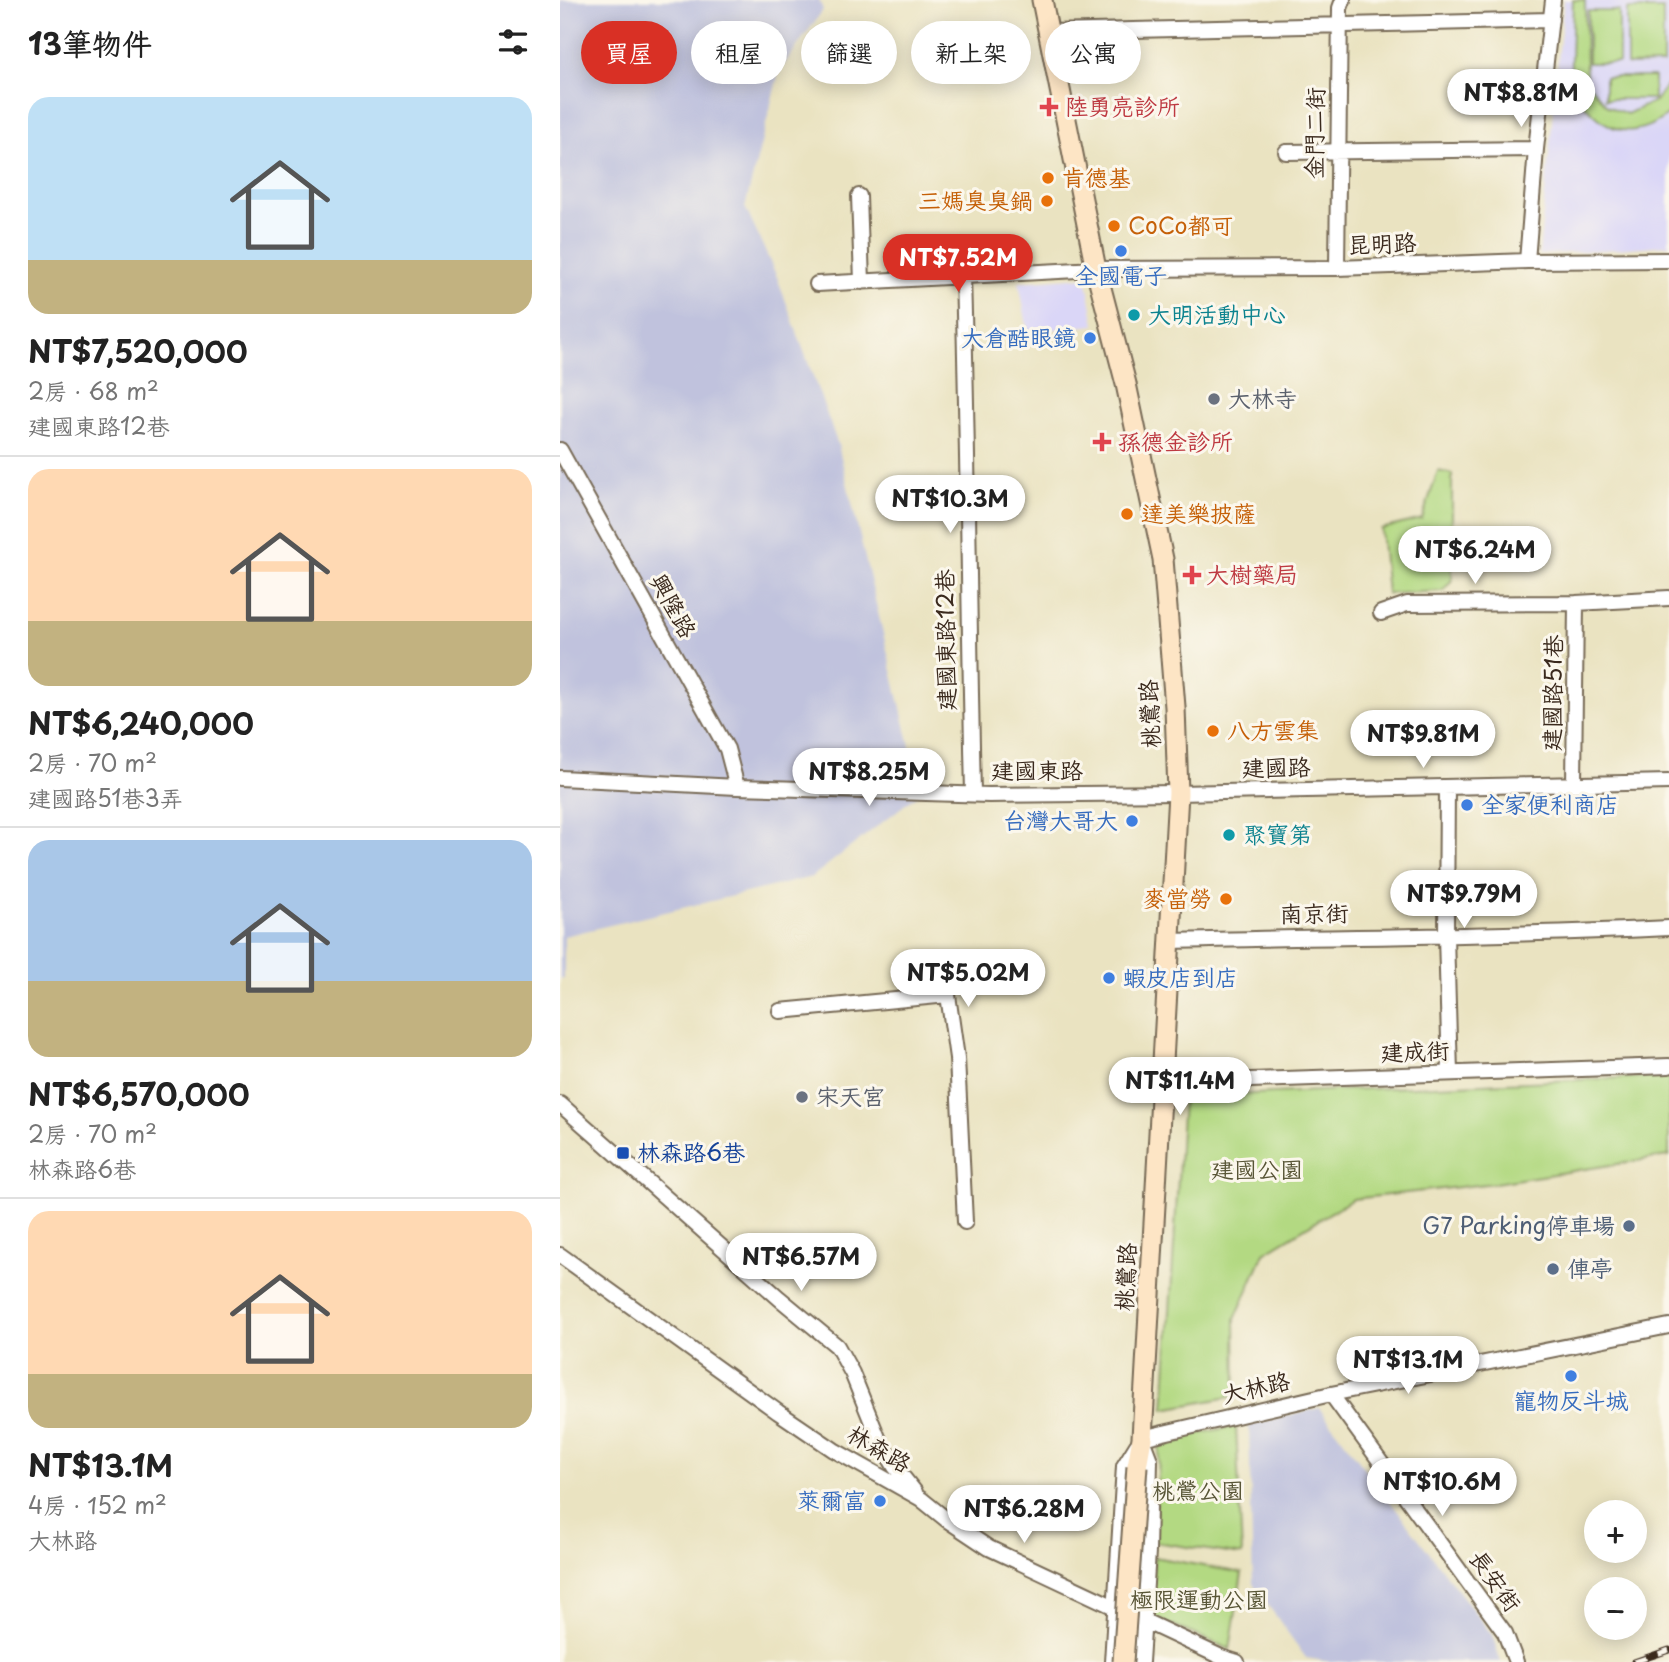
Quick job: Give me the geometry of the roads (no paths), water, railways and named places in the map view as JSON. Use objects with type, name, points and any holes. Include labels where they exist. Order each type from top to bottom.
[{"type":"main road","name":"桃鶯路","points":[[1042,0],[1047,21]]},
{"type":"main road","name":"桃鶯路","points":[[1059,84],[1096,268],[1126,384],[1163,559],[1175,706],[1178,793],[1170,941],[1142,1438],[1137,1466],[1122,1662]]},
{"type":"street","name":"金門二街","points":[[1337,268],[1340,8],[1343,0]]},
{"type":"street","points":[[1527,261],[1536,149],[1553,0]]},
{"type":"street","points":[[1141,30],[1551,20]]},
{"type":"street","points":[[1286,152],[1536,149]]},
{"type":"street","points":[[859,196],[862,282]]},
{"type":"street","name":"昆明路","points":[[817,284],[1096,268],[1337,268],[1527,261],[1669,260]]},
{"type":"street","name":"建國東路12巷","points":[[963,276],[973,793]]},
{"type":"street","name":"興隆路","points":[[560,450],[727,749],[737,787]]},
{"type":"street","points":[[1381,613],[1407,604],[1576,603],[1669,598]]},
{"type":"street","name":"建國路51巷","points":[[1574,784],[1576,603]]},
{"type":"street","name":"建國東路","points":[[560,778],[737,787],[973,793],[1178,793]]},
{"type":"street","name":"建國路","points":[[1178,793],[1669,782]]},
{"type":"street","points":[[1447,787],[1446,936],[1450,1073]]},
{"type":"street","name":"南京街","points":[[1170,941],[1329,936],[1446,936],[1669,928]]},
{"type":"street","points":[[780,1011],[948,995],[957,1058],[965,1222]]},
{"type":"street","name":"建成街","points":[[1161,1083],[1669,1066]]},
{"type":"street","points":[[560,1104],[837,1346],[852,1373],[879,1440],[895,1467],[920,1499]]},
{"type":"street","name":"林森路","points":[[560,1255],[822,1442],[920,1499],[989,1548],[1116,1609],[1237,1662]]},
{"type":"street","name":"大林路","points":[[1142,1438],[1331,1394],[1669,1326]]},
{"type":"street","name":"長安街","points":[[1331,1394],[1505,1633],[1516,1662]]},
{"type":"street","name":"桃鶯路","points":[[1112,1662],[1124,1466],[1142,1438]]},
{"type":"street","name":"桃鶯路","points":[[1142,1438],[1150,1460],[1142,1654]]},
{"type":"street","points":[[1114,1643],[1142,1654]]},
{"type":"railway","points":[[1634,1662],[1669,1650]]},
{"type":"place","name":"陸勇亮診所","points":[[1049,107]]},
{"type":"place","name":"肯德基","points":[[1048,178]]},
{"type":"place","name":"三媽臭臭鍋","points":[[1047,201]]},
{"type":"place","name":"CoCo都可","points":[[1114,226]]},
{"type":"place","name":"全國電子","points":[[1121,251]]},
{"type":"place","name":"大明活動中心","points":[[1134,315]]},
{"type":"place","name":"大倉酷眼鏡","points":[[1090,338]]},
{"type":"place","name":"大林寺","points":[[1214,399]]},
{"type":"place","name":"孫德金診所","points":[[1102,442]]},
{"type":"place","name":"達美樂披薩","points":[[1127,514]]},
{"type":"place","name":"大樹藥局","points":[[1192,575]]},
{"type":"place","name":"八方雲集","points":[[1213,731]]},
{"type":"place","name":"全家便利商店","points":[[1467,805]]},
{"type":"place","name":"台灣大哥大","points":[[1132,821]]},
{"type":"place","name":"聚寶第","points":[[1229,835]]},
{"type":"place","name":"麥當勞","points":[[1226,899]]},
{"type":"place","name":"蝦皮店到店","points":[[1109,978]]},
{"type":"place","name":"宋天宮","points":[[802,1097]]},
{"type":"place","name":"林森路6巷","points":[[623,1153]]},
{"type":"place","name":"G7 Parking停車場","points":[[1629,1226]]},
{"type":"place","name":"俥亭","points":[[1553,1269]]},
{"type":"place","name":"寵物反斗城","points":[[1571,1376]]},
{"type":"place","name":"萊爾富","points":[[880,1501]]},
{"type":"park label","name":"建國公園","points":[[1257,1170]]},
{"type":"park label","name":"桃鶯公園","points":[[1198,1491]]},
{"type":"park label","name":"極限運動公園","points":[[1199,1600]]}]
